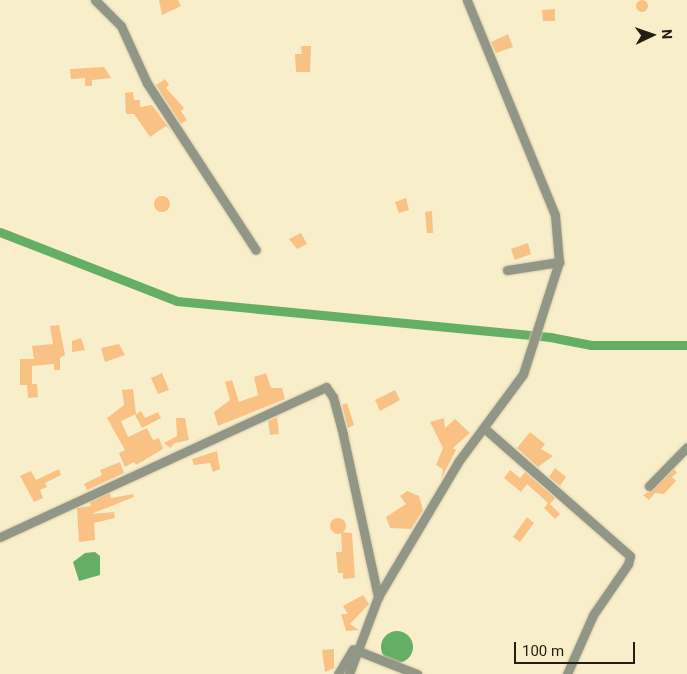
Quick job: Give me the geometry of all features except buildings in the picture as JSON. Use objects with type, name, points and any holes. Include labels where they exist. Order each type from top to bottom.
[{"type":"street","points":[[95,0],[121,26],[147,83],[256,250]]},
{"type":"street","points":[[338,674],[359,640],[378,598],[458,462],[523,374],[559,262],[555,215],[466,0]]},
{"type":"street","points":[[507,270],[559,262]]},
{"type":"street","points":[[0,537],[326,386],[333,397],[343,435],[378,598]]},
{"type":"street","points":[[484,428],[630,556],[628,564],[593,614],[567,674]]},
{"type":"street","points":[[649,486],[665,465],[687,447]]},
{"type":"street","points":[[349,674],[359,640]]},
{"type":"street","points":[[356,650],[417,674]]},
{"type":"shaded area","points":[[95,552],[100,556],[100,575],[79,581],[73,562],[85,553]]},
{"type":"shaded area","points":[[397,631],[403,632],[408,636],[412,641],[412,653],[408,658],[403,662],[397,663],[391,662],[386,658],[382,653],[381,647],[382,641],[386,636],[391,632]]},
{"type":"waterway","points":[[0,232],[177,301],[550,337],[591,345],[687,345]]}]
